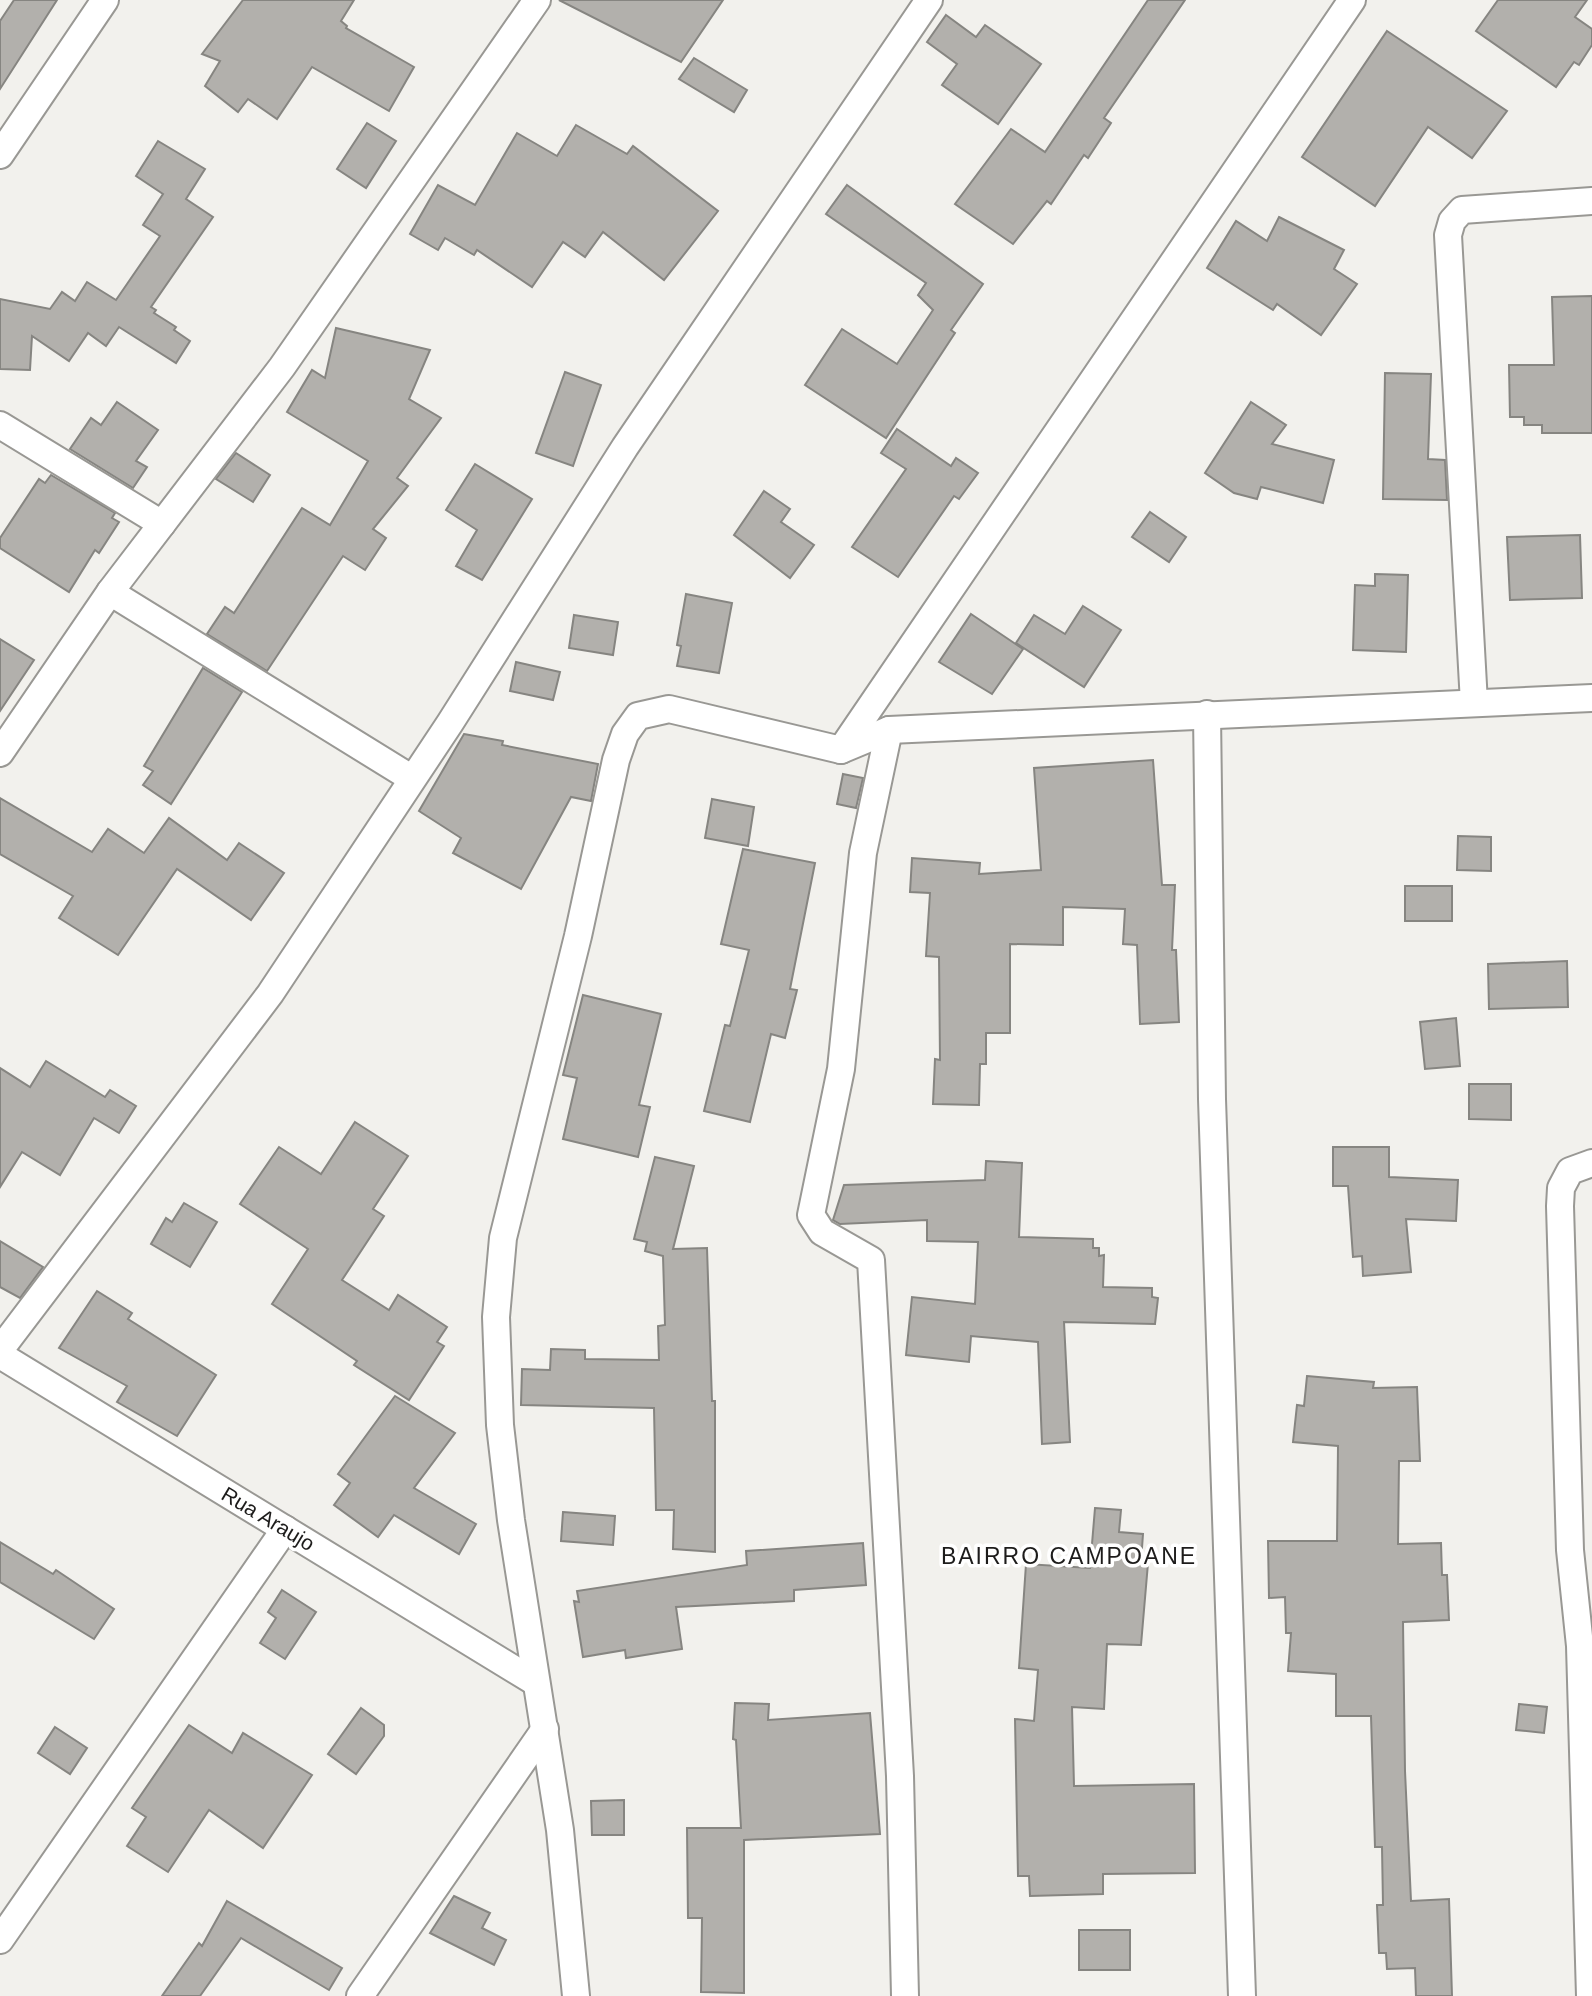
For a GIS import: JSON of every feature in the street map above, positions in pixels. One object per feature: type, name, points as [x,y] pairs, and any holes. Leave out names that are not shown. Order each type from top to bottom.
[{"type":"street","points":[[0,155],[105,0]]},
{"type":"street","points":[[0,753],[110,592],[282,367],[537,0]]},
{"type":"street","points":[[0,1352],[270,993],[450,723],[625,447],[929,0]]},
{"type":"street","points":[[841,750],[1352,0]]},
{"type":"street","points":[[1474,703],[1448,235],[1452,221],[1462,210],[1592,201]]},
{"type":"street","points":[[0,425],[162,524]]},
{"type":"street","points":[[110,592],[411,778]]},
{"type":"street","points":[[576,1996],[560,1830],[511,1520],[500,1425],[496,1317],[503,1238],[578,936],[616,760],[625,734],[638,716],[668,709],[841,750],[889,730],[1592,698]]},
{"type":"street","points":[[1207,715],[1212,1099],[1242,1996]]},
{"type":"street","points":[[889,730],[863,853],[841,1069],[811,1215],[822,1232],[871,1260],[900,1776],[905,1996]]},
{"type":"street","points":[[1590,1996],[1580,1646],[1570,1550],[1560,1206],[1561,1188],[1570,1171],[1592,1163]]},
{"type":"street","name":"Rua Araujo","points":[[0,1352],[536,1682]]},
{"type":"street","points":[[0,1940],[285,1529]]},
{"type":"street","points":[[360,1996],[545,1729]]},
{"type":"building","points":[[14,0],[57,0],[0,89],[0,21]]},
{"type":"building","points":[[243,0],[354,0],[341,21],[346,28],[414,67],[389,111],[312,67],[277,119],[248,99],[238,112],[205,86],[220,61],[202,54]]},
{"type":"building","points":[[559,0],[723,0],[681,62]]},
{"type":"building","points":[[1148,0],[1185,0],[1104,118],[1111,123],[1088,158],[1084,155],[1051,204],[1047,201],[1013,244],[955,204],[1011,129],[1045,152]]},
{"type":"building","points":[[1498,0],[1587,0],[1575,17],[1592,29],[1592,45],[1579,65],[1574,62],[1556,87],[1476,31]]},
{"type":"building","points":[[946,15],[976,37],[985,25],[1041,64],[998,124],[942,85],[957,64],[927,42]]},
{"type":"building","points":[[1387,31],[1507,111],[1472,158],[1428,127],[1375,206],[1302,157]]},
{"type":"building","points":[[694,58],[747,90],[734,112],[679,79]]},
{"type":"building","points":[[367,123],[396,141],[366,188],[337,169]]},
{"type":"building","points":[[576,125],[627,154],[633,146],[718,211],[664,280],[603,232],[585,257],[563,242],[532,287],[477,250],[474,255],[445,238],[438,250],[410,234],[438,185],[475,205],[517,133],[557,156]]},
{"type":"building","points":[[158,141],[205,169],[186,199],[213,217],[151,307],[156,310],[154,313],[176,327],[174,330],[190,341],[176,363],[119,327],[106,346],[88,333],[69,361],[32,336],[30,370],[0,369],[0,299],[50,309],[62,292],[75,301],[87,282],[116,300],[160,236],[143,225],[163,194],[136,176]]},
{"type":"building","points":[[847,185],[983,284],[951,330],[955,333],[886,438],[805,385],[842,329],[897,364],[933,310],[918,295],[926,283],[826,214]]},
{"type":"building","points":[[1279,217],[1344,250],[1334,269],[1357,284],[1321,335],[1277,304],[1273,310],[1207,268],[1236,221],[1267,241]]},
{"type":"building","points":[[1592,296],[1592,433],[1542,433],[1542,425],[1524,425],[1524,417],[1510,417],[1509,365],[1554,365],[1552,297]]},
{"type":"building","points":[[336,328],[430,350],[409,399],[441,418],[397,478],[408,486],[373,529],[386,538],[365,570],[343,556],[267,671],[207,634],[225,607],[234,613],[302,508],[330,525],[368,461],[287,412],[312,370],[325,378]]},
{"type":"building","points":[[565,372],[601,385],[573,466],[536,453]]},
{"type":"building","points":[[1385,373],[1431,374],[1428,459],[1445,460],[1447,500],[1383,499]]},
{"type":"building","points":[[117,402],[158,430],[136,461],[147,467],[133,488],[70,449],[91,418],[101,425]]},
{"type":"building","points":[[1251,402],[1286,425],[1272,444],[1334,460],[1323,503],[1261,487],[1257,499],[1234,493],[1205,473]]},
{"type":"building","points":[[897,429],[951,466],[956,458],[978,473],[959,499],[954,496],[898,577],[852,547],[906,469],[881,453]]},
{"type":"building","points":[[236,453],[270,475],[253,502],[216,479]]},
{"type":"building","points":[[475,464],[532,499],[482,580],[456,566],[477,530],[446,510]]},
{"type":"building","points":[[51,475],[115,513],[112,518],[119,522],[99,553],[95,550],[69,592],[0,548],[0,538],[39,479],[45,483]]},
{"type":"building","points":[[764,491],[790,509],[781,522],[814,545],[790,578],[734,535]]},
{"type":"building","points":[[1150,512],[1186,537],[1169,562],[1132,537]]},
{"type":"building","points":[[1580,535],[1582,598],[1510,600],[1507,537]]},
{"type":"building","points":[[1375,574],[1408,575],[1406,652],[1353,650],[1355,585],[1375,586]]},
{"type":"building","points":[[686,594],[732,603],[719,673],[677,666],[681,646],[677,645]]},
{"type":"building","points":[[1083,606],[1121,630],[1084,687],[1016,643],[1034,615],[1065,634]]},
{"type":"building","points":[[971,614],[1023,649],[992,694],[939,662]]},
{"type":"building","points":[[574,615],[618,622],[613,655],[569,648]]},
{"type":"building","points":[[0,639],[34,660],[0,711]]},
{"type":"building","points":[[516,662],[560,672],[553,700],[510,691]]},
{"type":"building","points":[[203,668],[242,692],[171,804],[143,785],[153,771],[144,766]]},
{"type":"building","points":[[464,734],[503,741],[502,745],[598,764],[591,801],[571,797],[521,889],[453,853],[461,838],[419,811]]},
{"type":"building","points":[[1153,760],[1162,885],[1175,885],[1172,950],[1176,950],[1179,1022],[1140,1024],[1137,945],[1123,944],[1125,909],[1063,907],[1063,945],[1010,944],[1010,1033],[986,1033],[986,1064],[980,1064],[979,1105],[933,1104],[935,1059],[940,1060],[939,957],[926,956],[930,893],[910,892],[912,858],[980,863],[979,874],[1041,870],[1034,768]]},
{"type":"building","points":[[843,774],[863,778],[856,808],[837,804]]},
{"type":"building","points":[[0,798],[92,852],[108,829],[144,853],[169,818],[227,860],[239,843],[284,873],[251,920],[177,869],[118,955],[59,918],[73,896],[0,854]]},
{"type":"building","points":[[712,799],[754,807],[748,846],[705,838]]},
{"type":"building","points":[[1458,836],[1491,837],[1491,871],[1457,870]]},
{"type":"building","points":[[743,849],[815,863],[790,989],[797,990],[785,1038],[771,1034],[750,1122],[704,1111],[725,1025],[730,1026],[749,950],[721,944]]},
{"type":"building","points":[[1405,886],[1452,886],[1452,921],[1405,921]]},
{"type":"building","points":[[1567,961],[1568,1007],[1489,1009],[1488,964]]},
{"type":"building","points":[[583,995],[661,1014],[639,1105],[650,1107],[638,1157],[563,1139],[577,1078],[563,1075]]},
{"type":"building","points":[[1456,1018],[1460,1066],[1425,1069],[1420,1022]]},
{"type":"building","points":[[46,1061],[105,1097],[110,1090],[136,1106],[119,1133],[94,1118],[60,1175],[22,1152],[0,1187],[0,1068],[30,1087]]},
{"type":"building","points":[[1469,1084],[1511,1084],[1511,1120],[1469,1119]]},
{"type":"building","points":[[355,1122],[408,1156],[373,1209],[384,1216],[342,1280],[389,1310],[398,1295],[447,1327],[437,1342],[444,1346],[409,1400],[354,1365],[357,1361],[272,1304],[308,1249],[240,1204],[279,1147],[321,1174]]},
{"type":"building","points":[[1333,1147],[1389,1147],[1389,1177],[1458,1180],[1456,1221],[1406,1219],[1411,1272],[1363,1276],[1362,1256],[1353,1257],[1348,1186],[1333,1186]]},
{"type":"building","points":[[655,1157],[694,1166],[673,1249],[707,1248],[712,1401],[715,1401],[715,1552],[673,1549],[674,1510],[656,1510],[654,1408],[521,1405],[522,1369],[550,1370],[551,1349],[585,1350],[585,1359],[659,1360],[658,1326],[665,1325],[663,1256],[645,1251],[647,1242],[634,1239]]},
{"type":"building","points":[[986,1161],[1022,1163],[1019,1237],[1093,1239],[1093,1248],[1099,1248],[1099,1256],[1104,1255],[1103,1287],[1152,1288],[1152,1297],[1158,1298],[1155,1324],[1064,1322],[1070,1442],[1042,1444],[1038,1342],[971,1336],[969,1362],[906,1355],[912,1297],[975,1304],[978,1242],[927,1241],[927,1220],[840,1224],[833,1220],[844,1185],[985,1180]]},
{"type":"building","points":[[184,1203],[217,1222],[190,1267],[151,1244],[166,1218],[172,1222]]},
{"type":"building","points":[[0,1241],[43,1267],[20,1298],[0,1287]]},
{"type":"building","points":[[97,1291],[132,1313],[128,1319],[216,1375],[177,1436],[117,1402],[127,1386],[59,1348]]},
{"type":"building","points":[[1307,1376],[1374,1382],[1373,1388],[1417,1387],[1420,1461],[1399,1461],[1398,1544],[1441,1543],[1442,1575],[1447,1575],[1449,1620],[1403,1622],[1405,1771],[1411,1901],[1449,1899],[1452,1996],[1416,1996],[1415,1968],[1387,1969],[1386,1953],[1379,1953],[1377,1905],[1383,1905],[1382,1847],[1375,1847],[1371,1716],[1336,1716],[1336,1674],[1288,1671],[1291,1633],[1286,1633],[1285,1597],[1269,1598],[1268,1541],[1337,1541],[1338,1446],[1293,1442],[1297,1405],[1304,1406]]},
{"type":"building","points":[[395,1396],[455,1433],[414,1488],[476,1524],[459,1554],[394,1515],[378,1537],[334,1505],[350,1483],[338,1474]]},
{"type":"building","points":[[1095,1508],[1121,1510],[1119,1532],[1143,1534],[1141,1562],[1148,1563],[1141,1645],[1107,1644],[1104,1709],[1072,1707],[1074,1786],[1194,1784],[1195,1873],[1103,1874],[1103,1894],[1030,1896],[1029,1876],[1018,1876],[1015,1719],[1034,1721],[1038,1670],[1019,1668],[1026,1564],[1090,1568]]},
{"type":"building","points":[[563,1512],[615,1516],[613,1545],[561,1541]]},
{"type":"building","points":[[0,1542],[53,1574],[56,1570],[114,1609],[94,1639],[0,1582]]},
{"type":"building","points":[[863,1543],[866,1585],[794,1590],[794,1601],[676,1607],[682,1649],[626,1658],[625,1650],[583,1657],[574,1601],[579,1602],[577,1591],[747,1565],[746,1551]]},
{"type":"building","points":[[282,1590],[316,1612],[285,1659],[260,1643],[276,1618],[268,1612]]},
{"type":"building","points":[[735,1703],[769,1704],[768,1720],[870,1713],[880,1834],[744,1840],[744,1993],[701,1992],[702,1918],[688,1918],[687,1828],[741,1828],[736,1740],[733,1739]]},
{"type":"building","points":[[1519,1704],[1547,1707],[1544,1733],[1516,1730]]},
{"type":"building","points":[[361,1708],[384,1725],[384,1736],[356,1774],[328,1754]]},
{"type":"building","points":[[189,1725],[232,1753],[243,1733],[312,1775],[263,1848],[209,1810],[168,1872],[127,1846],[146,1817],[132,1808]]},
{"type":"building","points":[[55,1727],[87,1748],[70,1774],[38,1753]]},
{"type":"building","points":[[624,1800],[624,1835],[592,1835],[591,1801]]},
{"type":"building","points":[[454,1896],[490,1913],[482,1928],[506,1940],[494,1965],[430,1933]]},
{"type":"building","points":[[227,1901],[342,1968],[329,1990],[241,1938],[200,1996],[162,1996],[199,1943],[202,1946]]},
{"type":"building","points":[[1079,1930],[1130,1930],[1130,1970],[1079,1970]]},
{"type":"district","name":"BAIRRO CAMPOANE","points":[[1069,1556]]}]
